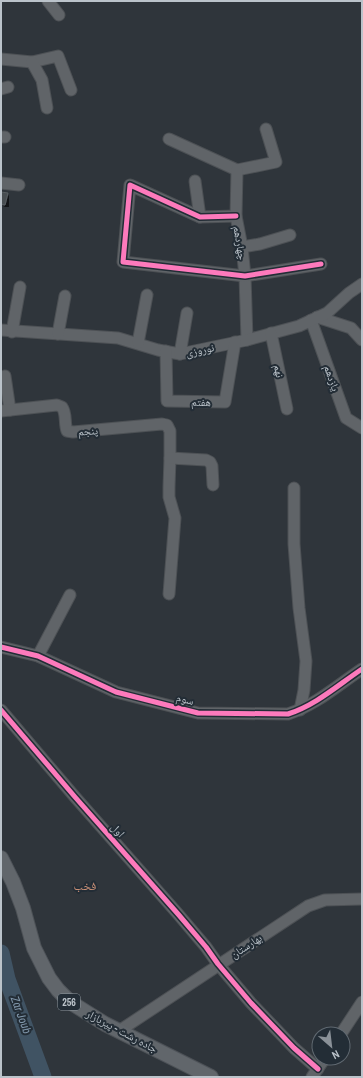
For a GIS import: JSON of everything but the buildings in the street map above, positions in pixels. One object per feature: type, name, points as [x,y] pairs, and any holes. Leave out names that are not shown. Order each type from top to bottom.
[{"type":"main road","name":"جاده رشت - پیربازار","points":[[1,858],[16,888],[34,948],[49,978],[58,990],[70,1002],[105,1024],[211,1077]]},
{"type":"street","points":[[48,1],[59,15]]},
{"type":"street","points":[[1,59],[32,62],[58,56],[70,90]]},
{"type":"street","points":[[32,62],[42,80],[47,108]]},
{"type":"street","points":[[169,139],[237,170],[276,162],[266,129]]},
{"type":"street","name":"چهاردهم","points":[[237,170],[236,216],[242,247],[245,276],[246,340]]},
{"type":"street","points":[[195,181],[200,217]]},
{"type":"street","points":[[1,183],[19,185]]},
{"type":"street","points":[[236,216],[200,217],[130,185],[123,262],[245,276],[321,264]]},
{"type":"street","points":[[242,247],[260,244],[290,235]]},
{"type":"street","name":"نوروزی","points":[[6,331],[118,338],[180,354],[246,340],[299,326],[327,313],[349,293],[362,284]]},
{"type":"street","points":[[6,331],[20,287]]},
{"type":"street","points":[[138,343],[147,295]]},
{"type":"street","points":[[58,334],[65,296]]},
{"type":"street","points":[[180,354],[187,313]]},
{"type":"street","points":[[314,318],[351,328],[362,340]]},
{"type":"street","name":"یازدهم","points":[[314,318],[346,418],[362,428]]},
{"type":"street","name":"نهم","points":[[271,333],[287,410]]},
{"type":"street","name":"هفتم","points":[[166,351],[167,401],[225,402],[235,342]]},
{"type":"street","name":"پنجم","points":[[5,376],[6,410],[57,405],[62,407],[65,411],[65,426],[67,431],[73,432],[162,424],[167,425],[170,431],[170,458]]},
{"type":"street","points":[[169,594],[174,523],[169,487],[170,458],[206,460],[210,462],[212,466],[213,485]]},
{"type":"street","points":[[294,488],[294,544],[299,608],[306,661],[304,690],[300,710]]},
{"type":"street","points":[[38,656],[70,595]]},
{"type":"street","name":"سوم","points":[[1,647],[38,656],[116,692],[198,713],[288,714],[312,704],[362,669]]},
{"type":"street","name":"اول","points":[[1,710],[178,914],[251,1003],[294,1048],[315,1073]]},
{"type":"street","name":"بهارستان","points":[[119,1031],[218,964],[308,906],[325,900],[362,899]]},
{"type":"street","points":[[346,1026],[362,1002]]},
{"type":"waterway","name":"Zar Joub","points":[[1,953],[7,979],[43,1077]]},
{"type":"cycle path","points":[[236,216],[200,217],[130,185],[123,262],[245,276],[321,264]]},
{"type":"cycle path","points":[[1,647],[38,656],[116,692],[198,713],[288,714],[317,700],[362,669]]},
{"type":"cycle path","points":[[1,710],[178,914],[251,1003],[294,1048],[318,1069]]},
{"type":"district","name":"فخب","points":[[85,886]]}]
